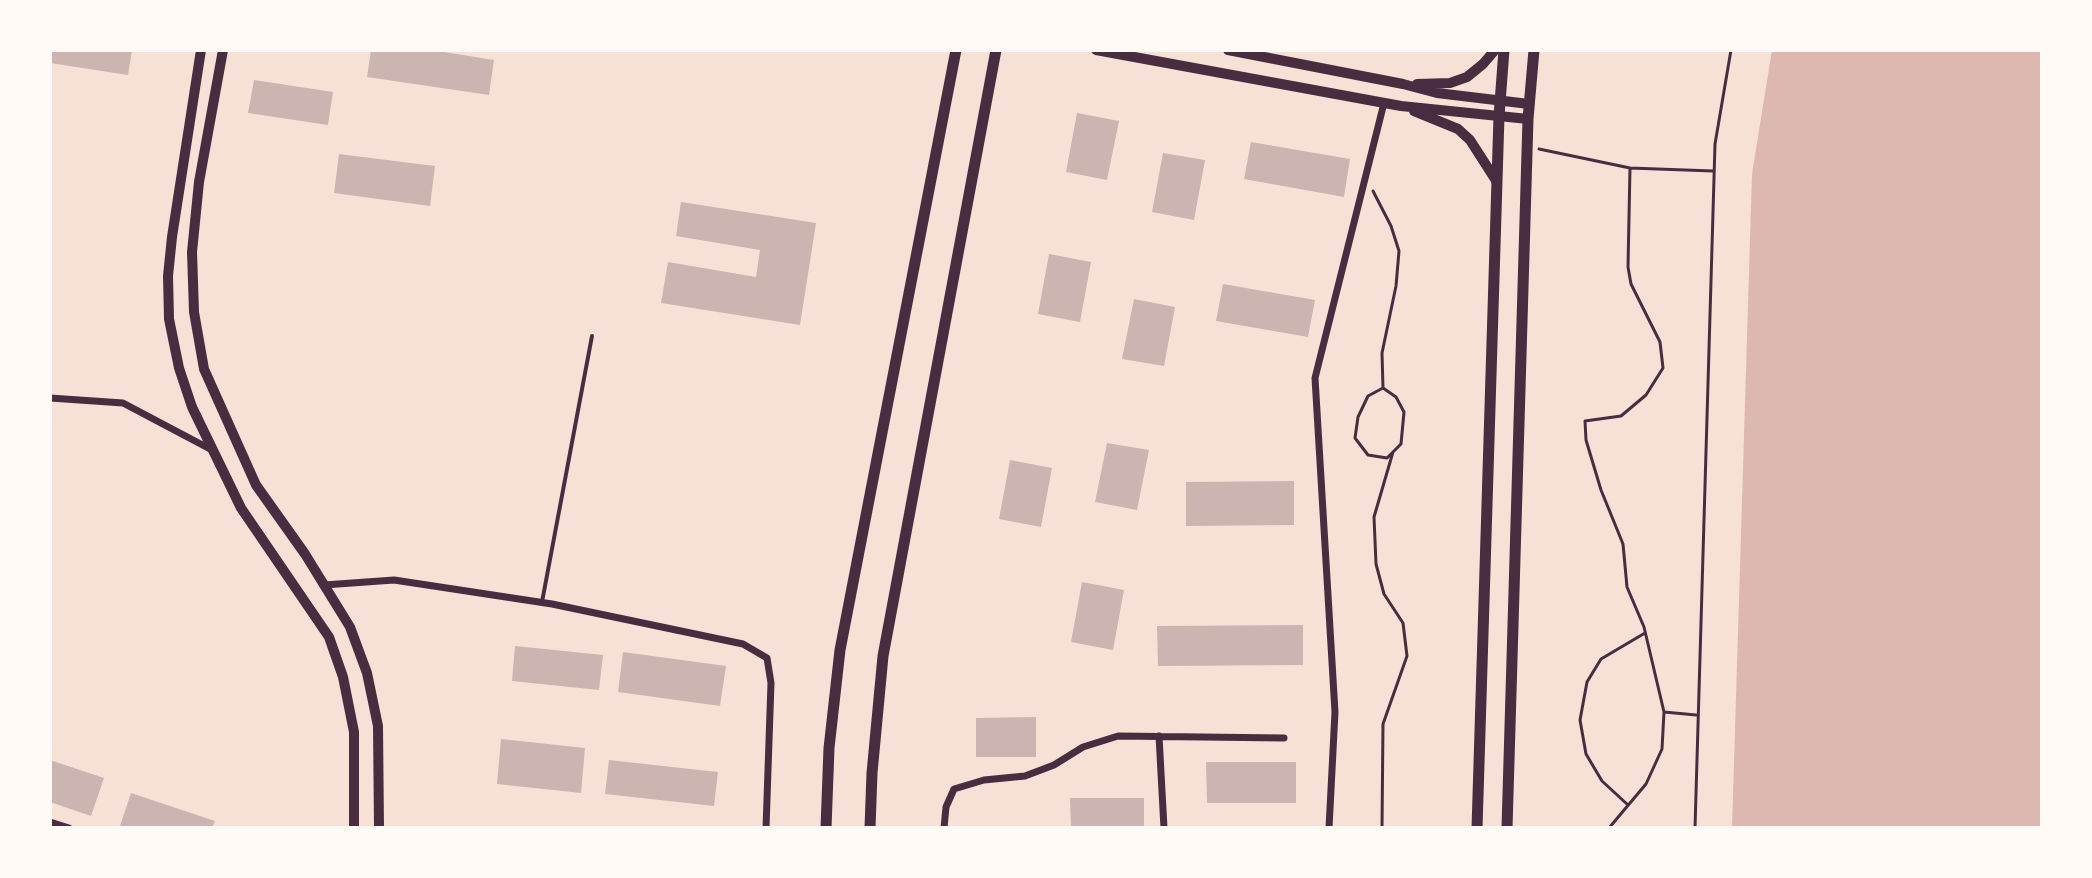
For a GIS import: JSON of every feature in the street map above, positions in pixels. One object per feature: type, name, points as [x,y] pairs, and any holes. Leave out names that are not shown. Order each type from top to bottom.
[{"type":"main road","points":[[201,50],[172,237],[168,276],[169,319],[192,407],[241,508],[329,637],[343,677],[354,732],[354,828]]},
{"type":"main road","points":[[223,50],[199,182],[192,252],[194,312],[204,369],[256,485],[350,627],[367,673],[378,726],[379,828]]},
{"type":"main road","points":[[826,828],[829,748],[840,650],[956,50]]},
{"type":"main road","points":[[870,828],[883,656],[996,50]]},
{"type":"main road","points":[[1096,50],[1401,106],[1528,119]]},
{"type":"main road","points":[[1228,50],[1437,93],[1529,104]]},
{"type":"main road","points":[[1403,84],[1450,83],[1467,77],[1495,50]]},
{"type":"main road","points":[[1477,828],[1499,116],[1504,50]]},
{"type":"main road","points":[[1507,828],[1527,147],[1534,50]]},
{"type":"main road","points":[[1401,106],[1458,129],[1478,150],[1497,182]]},
{"type":"street","points":[[1329,828],[1335,712],[1315,378],[1384,103]]},
{"type":"street","points":[[50,398],[123,403],[213,451]]},
{"type":"street","points":[[324,585],[394,580],[542,602],[743,644],[767,658],[771,683],[766,828]]},
{"type":"street","points":[[944,828],[946,807],[954,789],[984,780],[1025,776],[1054,765],[1083,747],[1118,736],[1284,738]]},
{"type":"street","points":[[1159,736],[1164,828]]},
{"type":"street","points":[[50,822],[69,828]]},
{"type":"lane","points":[[542,602],[592,336]]},
{"type":"path","points":[[1695,828],[1715,144],[1731,50]]},
{"type":"path","points":[[1527,147],[1630,168],[1714,171]]},
{"type":"path","points":[[1609,828],[1646,784],[1662,749],[1664,712],[1645,633],[1627,587],[1623,544],[1601,490],[1586,440],[1585,421],[1621,416],[1646,395],[1663,368],[1660,342],[1629,276],[1630,168]]},
{"type":"path","points":[[1366,176],[1391,226],[1399,251],[1396,286],[1382,353],[1383,388]]},
{"type":"path","points":[[1383,388],[1396,397],[1404,412],[1401,444],[1387,458],[1368,455],[1355,438],[1358,417],[1368,396],[1383,388]]},
{"type":"path","points":[[1382,828],[1383,724],[1407,656],[1403,623],[1384,594],[1376,564],[1374,517],[1393,452]]},
{"type":"path","points":[[1628,805],[1602,781],[1586,754],[1580,720],[1587,682],[1601,659],[1645,633]]},
{"type":"path","points":[[1664,712],[1698,715]]},
{"type":"shaded area","points":[[1772,50],[2042,50],[2042,828],[1732,828],[1752,174]]},
{"type":"building","points":[[50,50],[132,50],[128,75],[50,63]]},
{"type":"building","points":[[371,50],[432,50],[494,60],[489,95],[367,77]]},
{"type":"building","points":[[254,80],[333,92],[328,125],[248,113]]},
{"type":"building","points":[[1077,113],[1119,121],[1107,180],[1066,172]]},
{"type":"building","points":[[1251,142],[1350,159],[1344,197],[1244,179]]},
{"type":"building","points":[[1163,153],[1205,160],[1194,220],[1152,212]]},
{"type":"building","points":[[339,154],[435,166],[430,206],[334,193]]},
{"type":"building","points":[[681,202],[816,223],[800,325],[661,303],[668,262],[756,277],[760,250],[676,236]]},
{"type":"building","points":[[1049,254],[1091,262],[1080,322],[1038,314]]},
{"type":"building","points":[[1223,284],[1315,300],[1308,337],[1216,321]]},
{"type":"building","points":[[1134,299],[1175,307],[1164,366],[1122,359]]},
{"type":"building","points":[[1107,443],[1149,450],[1137,510],[1095,502]]},
{"type":"building","points":[[1010,460],[1052,468],[1041,527],[999,519]]},
{"type":"building","points":[[1294,481],[1294,525],[1186,526],[1186,482]]},
{"type":"building","points":[[1082,582],[1124,590],[1113,650],[1071,642]]},
{"type":"building","points":[[1303,625],[1303,665],[1158,666],[1157,626]]},
{"type":"building","points":[[515,646],[603,655],[599,690],[512,681]]},
{"type":"building","points":[[623,652],[726,666],[720,706],[618,692]]},
{"type":"building","points":[[1036,717],[1036,757],[976,757],[976,718]]},
{"type":"building","points":[[501,739],[585,748],[581,793],[497,784]]},
{"type":"building","points":[[50,760],[104,778],[91,816],[50,802]]},
{"type":"building","points":[[609,760],[718,772],[714,806],[605,794]]},
{"type":"building","points":[[1206,762],[1296,762],[1296,803],[1207,803]]},
{"type":"building","points":[[131,793],[215,821],[212,828],[120,826]]},
{"type":"building","points":[[1070,798],[1144,798],[1144,828],[1071,828]]}]
